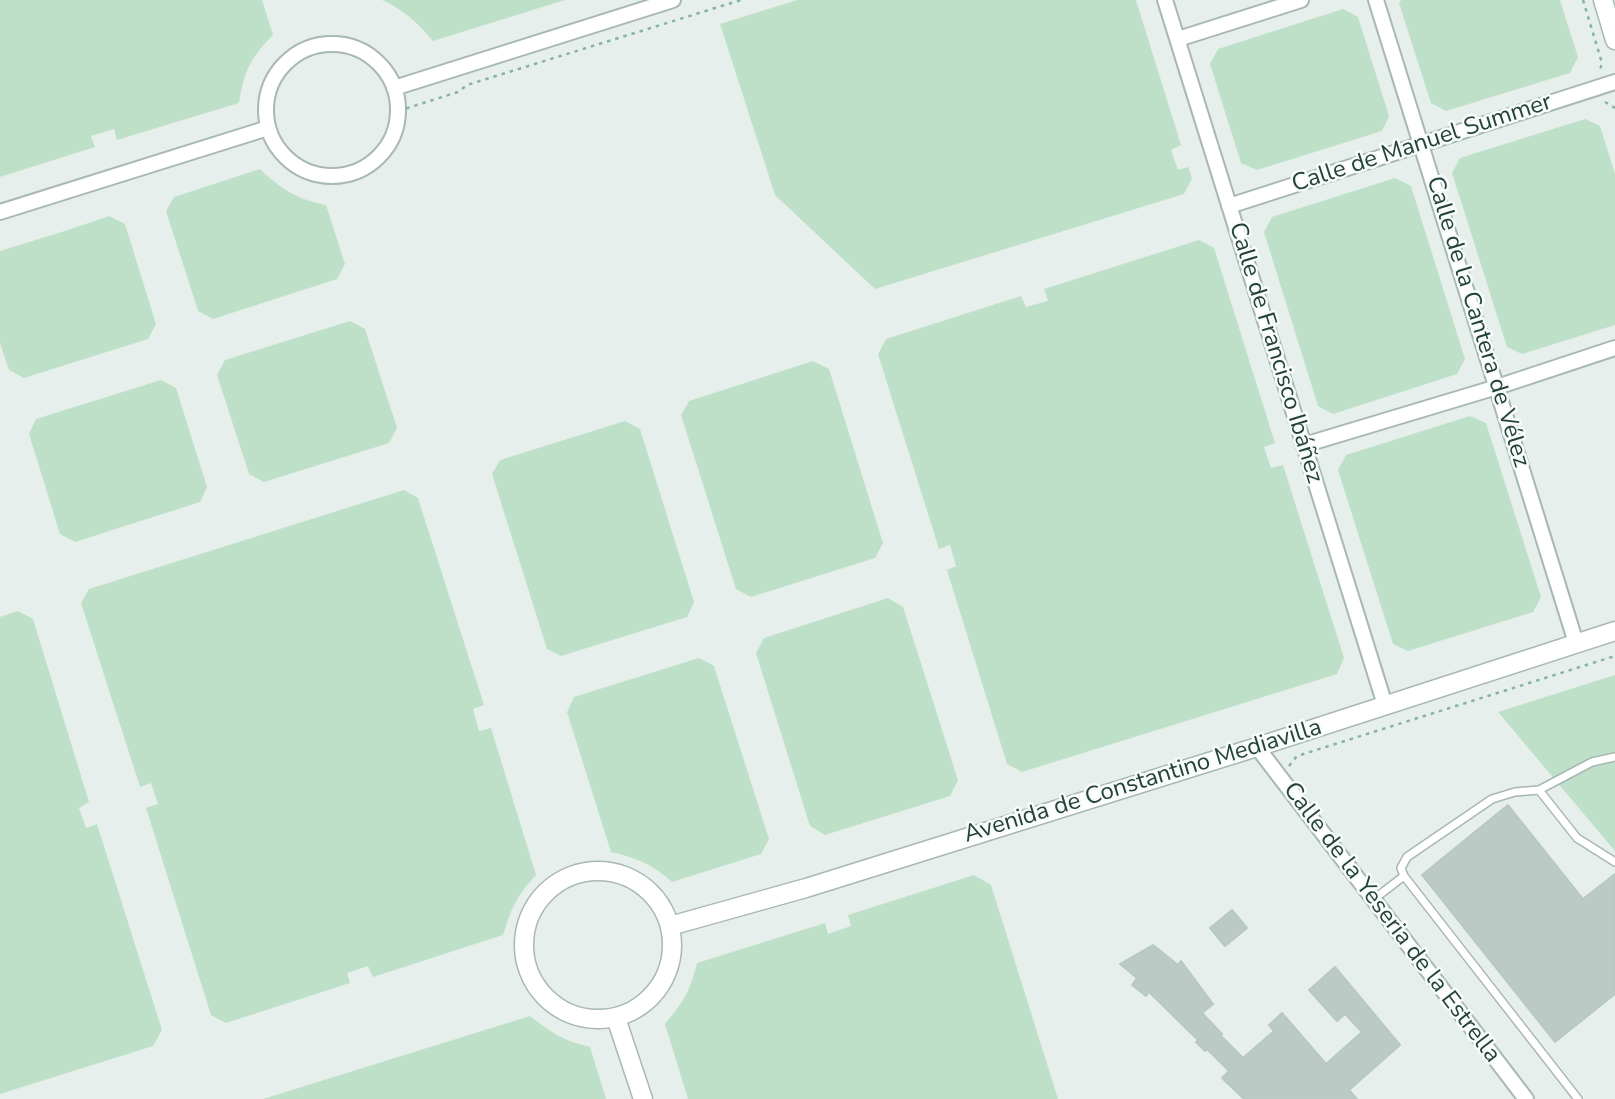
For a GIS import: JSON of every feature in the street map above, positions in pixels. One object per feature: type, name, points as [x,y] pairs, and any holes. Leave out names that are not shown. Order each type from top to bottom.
[{"type":"street","points":[[394,88],[673,0]]},
{"type":"street","name":"Calle de Francisco Ibáñez","points":[[1165,0],[1385,705]]},
{"type":"street","points":[[1178,39],[1301,0]]},
{"type":"street","name":"Calle de la Cantera de Vélez","points":[[1376,0],[1576,643]]},
{"type":"street","points":[[1603,0],[1615,40]]},
{"type":"street","points":[[320,45],[339,45],[357,49],[373,58],[386,71],[394,88],[398,111],[396,127],[388,145],[375,161],[358,171],[337,176],[314,174],[294,164],[278,148],[268,128],[266,106],[271,85],[282,66],[300,53],[320,45]]},
{"type":"street","name":"Calle de Manuel Summer","points":[[1229,206],[1615,82]]},
{"type":"street","points":[[0,212],[268,128]]},
{"type":"street","points":[[1304,445],[1615,348]]},
{"type":"street","name":"Avenida de Constantino Mediavilla","points":[[670,926],[806,888],[1257,747],[1615,631]]},
{"type":"street","name":"Calle de la Yeseria de la Estrella","points":[[1257,747],[1526,1099]]},
{"type":"street","points":[[597,871],[621,874],[643,886],[659,903],[670,926],[672,949],[667,972],[655,993],[636,1009],[616,1018],[593,1019],[573,1015],[555,1005],[539,991],[523,950],[526,926],[536,904],[552,886],[574,875],[597,871]]},
{"type":"street","points":[[616,1018],[643,1099]]},
{"type":"lane","points":[[1578,1099],[1404,876],[1401,868],[1407,856],[1492,799],[1515,792],[1539,790],[1592,762],[1615,757]]},
{"type":"lane","points":[[1539,790],[1577,838],[1615,862]]},
{"type":"lane","points":[[1374,898],[1404,876]]},
{"type":"path","points":[[398,111],[458,92],[467,85],[741,0]]},
{"type":"path","points":[[1583,0],[1602,63],[1596,76],[1598,88],[1602,100],[1615,108]]},
{"type":"path","points":[[1275,772],[1290,766],[1297,756],[1615,656]]},
{"type":"green space","points":[[0,0],[262,0],[273,35],[250,65],[239,103],[117,140],[114,129],[91,136],[95,147],[0,177]]},
{"type":"green space","points":[[382,0],[565,0],[433,41],[410,17]]},
{"type":"green space","points":[[797,0],[1136,0],[1181,145],[1171,150],[1178,170],[1188,167],[1192,178],[1184,194],[875,289],[775,195],[720,24]]},
{"type":"green space","points":[[1401,0],[1560,0],[1578,57],[1570,73],[1446,111],[1431,103],[1399,3]]},
{"type":"green space","points":[[1343,9],[1358,17],[1389,116],[1382,131],[1257,170],[1241,163],[1210,64],[1218,49]]},
{"type":"green space","points":[[1585,119],[1600,126],[1615,174],[1615,325],[1522,354],[1507,347],[1452,173],[1460,158]]},
{"type":"green space","points":[[260,169],[290,193],[326,205],[345,264],[337,279],[213,319],[198,311],[166,211],[174,197]]},
{"type":"green space","points":[[1395,178],[1411,186],[1465,359],[1457,374],[1333,414],[1318,406],[1264,232],[1272,217]]},
{"type":"green space","points":[[109,216],[125,224],[156,324],[148,339],[24,378],[9,370],[0,343],[0,251]]},
{"type":"green space","points":[[1199,240],[1214,248],[1275,443],[1264,447],[1271,468],[1283,465],[1344,658],[1337,674],[1022,772],[1007,764],[947,570],[956,566],[950,545],[939,549],[878,354],[886,339],[1021,296],[1026,307],[1048,301],[1044,289]]},
{"type":"green space","points":[[350,321],[365,329],[397,428],[389,443],[264,482],[249,474],[217,375],[225,360]]},
{"type":"green space","points":[[813,361],[829,369],[883,543],[875,558],[751,597],[736,589],[681,415],[689,401]]},
{"type":"green space","points":[[161,380],[176,388],[207,487],[200,502],[75,542],[60,534],[29,434],[36,419]]},
{"type":"green space","points":[[1470,416],[1486,423],[1541,597],[1533,612],[1408,651],[1393,644],[1338,470],[1346,455]]},
{"type":"green space","points":[[625,421],[640,429],[694,602],[687,617],[561,656],[547,649],[492,474],[500,460]]},
{"type":"green space","points":[[404,490],[418,498],[484,705],[473,709],[479,731],[491,728],[536,875],[515,903],[503,935],[373,977],[368,966],[347,973],[350,983],[226,1023],[211,1015],[146,808],[158,804],[151,783],[140,787],[81,603],[89,589]]},
{"type":"green space","points":[[888,598],[903,607],[958,780],[950,796],[825,835],[810,826],[756,653],[764,638]]},
{"type":"green space","points":[[18,611],[33,619],[89,802],[79,808],[86,828],[97,824],[162,1030],[153,1046],[0,1094],[0,617]]},
{"type":"green space","points":[[699,658],[714,666],[769,839],[761,854],[672,882],[643,862],[611,852],[567,712],[574,697]]},
{"type":"green space","points":[[1615,675],[1615,851],[1498,712]]},
{"type":"green space","points":[[974,875],[991,885],[1058,1099],[688,1099],[665,1024],[685,996],[697,963],[825,923],[828,934],[851,926],[848,915]]},
{"type":"green space","points":[[530,1016],[558,1035],[590,1047],[606,1099],[263,1099]]},
{"type":"building","points":[[1508,805],[1583,899],[1615,874],[1615,994],[1555,1042],[1422,875]]},
{"type":"building","points":[[1232,910],[1247,928],[1225,946],[1210,928]]},
{"type":"building","points":[[1153,945],[1178,965],[1181,961],[1213,1004],[1202,1013],[1243,1058],[1274,1031],[1269,1025],[1282,1013],[1326,1064],[1362,1032],[1345,1014],[1337,1021],[1309,990],[1335,967],[1400,1045],[1349,1090],[1357,1099],[1244,1099],[1222,1078],[1229,1071],[1207,1049],[1205,1051],[1196,1042],[1198,1040],[1149,992],[1146,996],[1132,985],[1137,978],[1120,964]]}]
